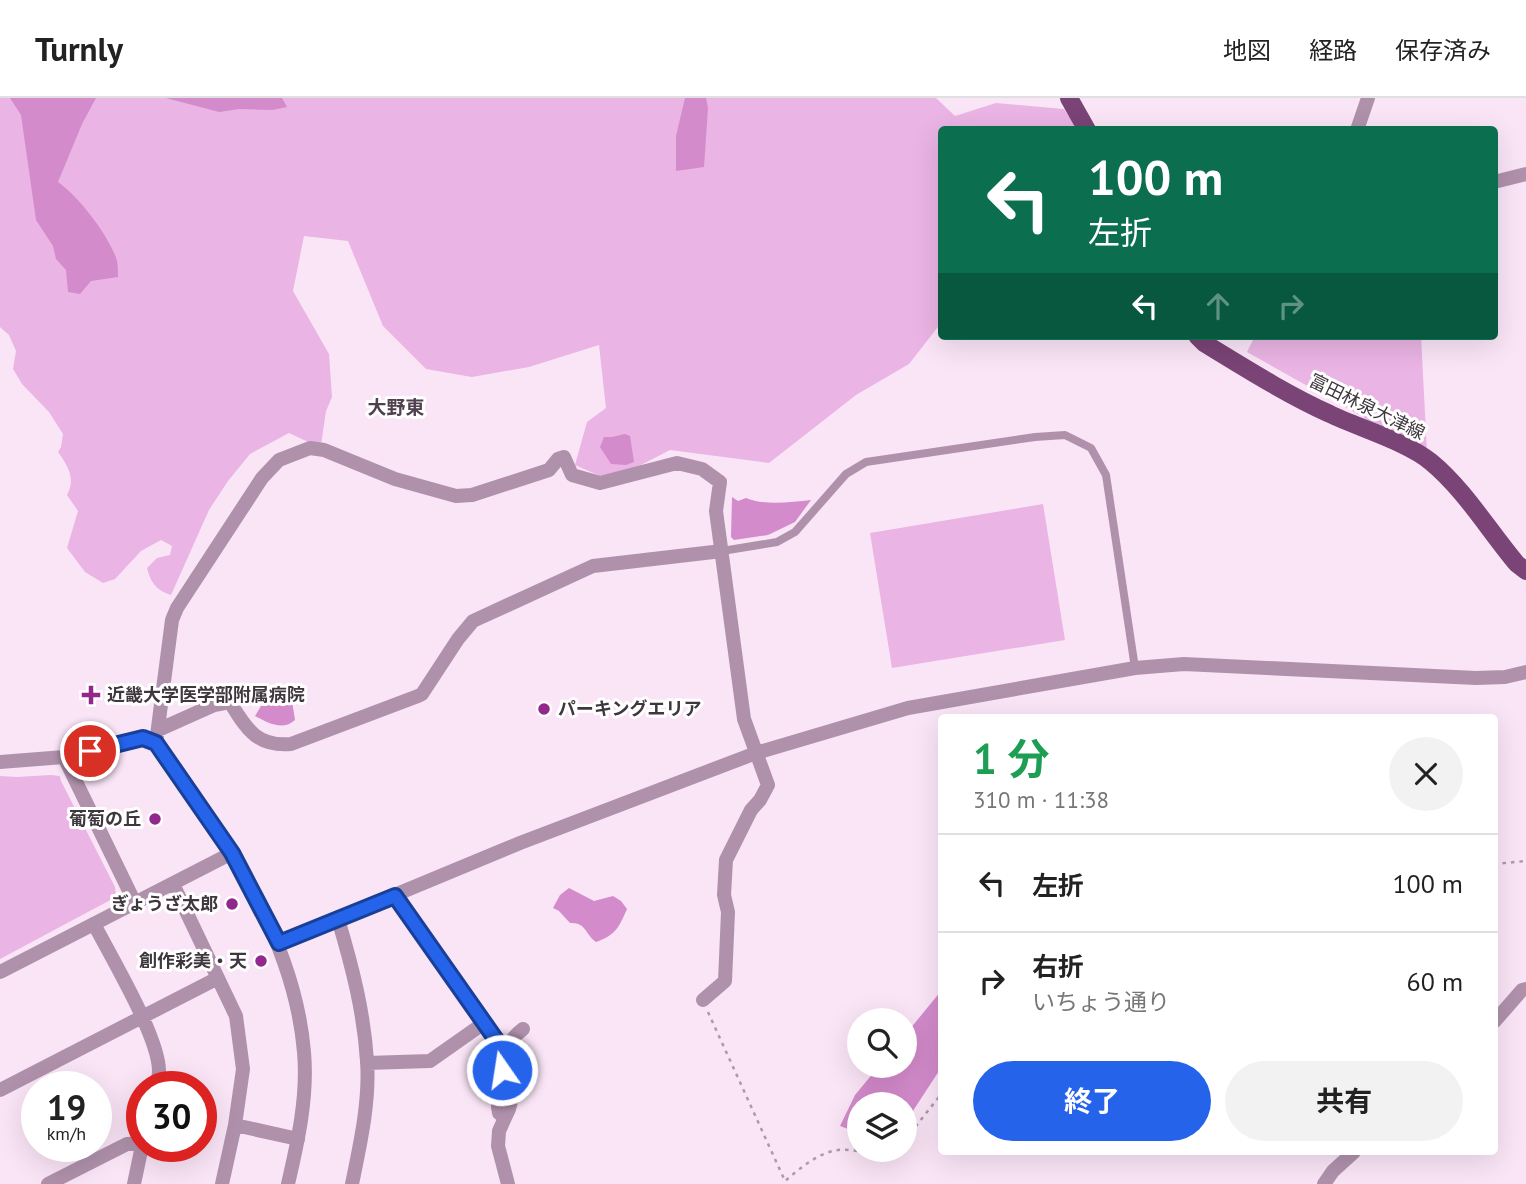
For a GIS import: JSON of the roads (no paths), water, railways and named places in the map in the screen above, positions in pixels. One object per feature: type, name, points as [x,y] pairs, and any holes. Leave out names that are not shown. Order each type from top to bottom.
[{"type":"main road","points":[[1069,98],[1085,126]]},
{"type":"main road","name":"富田林泉大津線","points":[[1201,340],[1266,381],[1328,414],[1390,440],[1430,461],[1463,496],[1517,564],[1526,571]]},
{"type":"street","points":[[1358,126],[1368,98]]},
{"type":"street","points":[[1498,181],[1526,174]]},
{"type":"street","points":[[288,1184],[298,1139],[304,1053],[295,996],[279,943],[232,853],[157,736],[172,621],[177,608],[262,478],[279,460],[310,448],[324,450],[395,479],[456,496],[472,495],[549,470],[558,459],[564,457],[572,475],[600,483],[677,463],[690,464],[711,474],[720,482],[716,511],[744,719],[768,785],[751,810],[726,860],[724,895],[728,912],[725,981],[703,1000]]},
{"type":"street","points":[[0,762],[65,757],[157,736],[214,705],[230,702],[246,729],[260,740],[275,745],[291,744],[418,696],[473,621],[593,566],[722,551]]},
{"type":"street","points":[[279,943],[520,843],[756,753],[908,708],[1135,668],[1184,664],[1476,678],[1526,673]]},
{"type":"street","points":[[65,757],[135,903]]},
{"type":"street","points":[[0,972],[232,853]]},
{"type":"street","points":[[173,884],[236,1016],[240,1039],[243,1069],[235,1125],[222,1184]]},
{"type":"street","points":[[395,896],[504,1051]]},
{"type":"street","points":[[338,919],[357,986],[367,1063],[365,1107],[352,1184]]},
{"type":"street","points":[[94,924],[142,1017],[156,1054],[159,1071]]},
{"type":"street","points":[[0,1090],[218,978]]},
{"type":"street","points":[[1498,1017],[1522,990],[1526,989]]},
{"type":"street","points":[[367,1063],[430,1061],[484,1023]]},
{"type":"street","points":[[503,1117],[498,1108],[504,1051],[512,1037],[523,1029]]},
{"type":"street","points":[[508,1184],[498,1146],[503,1117],[509,1109],[521,1063],[526,1057]]},
{"type":"street","points":[[235,1125],[298,1139]]},
{"type":"street","points":[[48,1184],[126,1145]]},
{"type":"street","points":[[1324,1184],[1333,1171],[1351,1155]]},
{"type":"street","points":[[134,1184],[138,1162]]},
{"type":"lane","points":[[722,551],[777,542],[795,532],[846,474],[866,462],[1065,435],[1091,448],[1105,475],[1135,668]]},
{"type":"lane","points":[[230,702],[295,691]]},
{"type":"place","name":"近畿大学医学部附属病院","points":[[91,695]]},
{"type":"place","name":"パーキングエリア","points":[[544,709]]},
{"type":"place","name":"葡萄の丘","points":[[155,819]]},
{"type":"place","name":"ぎょうざ太郎","points":[[232,904]]},
{"type":"place","name":"創作彩美・天","points":[[261,961]]},
{"type":"district","name":"大野東","points":[[396,407]]}]
